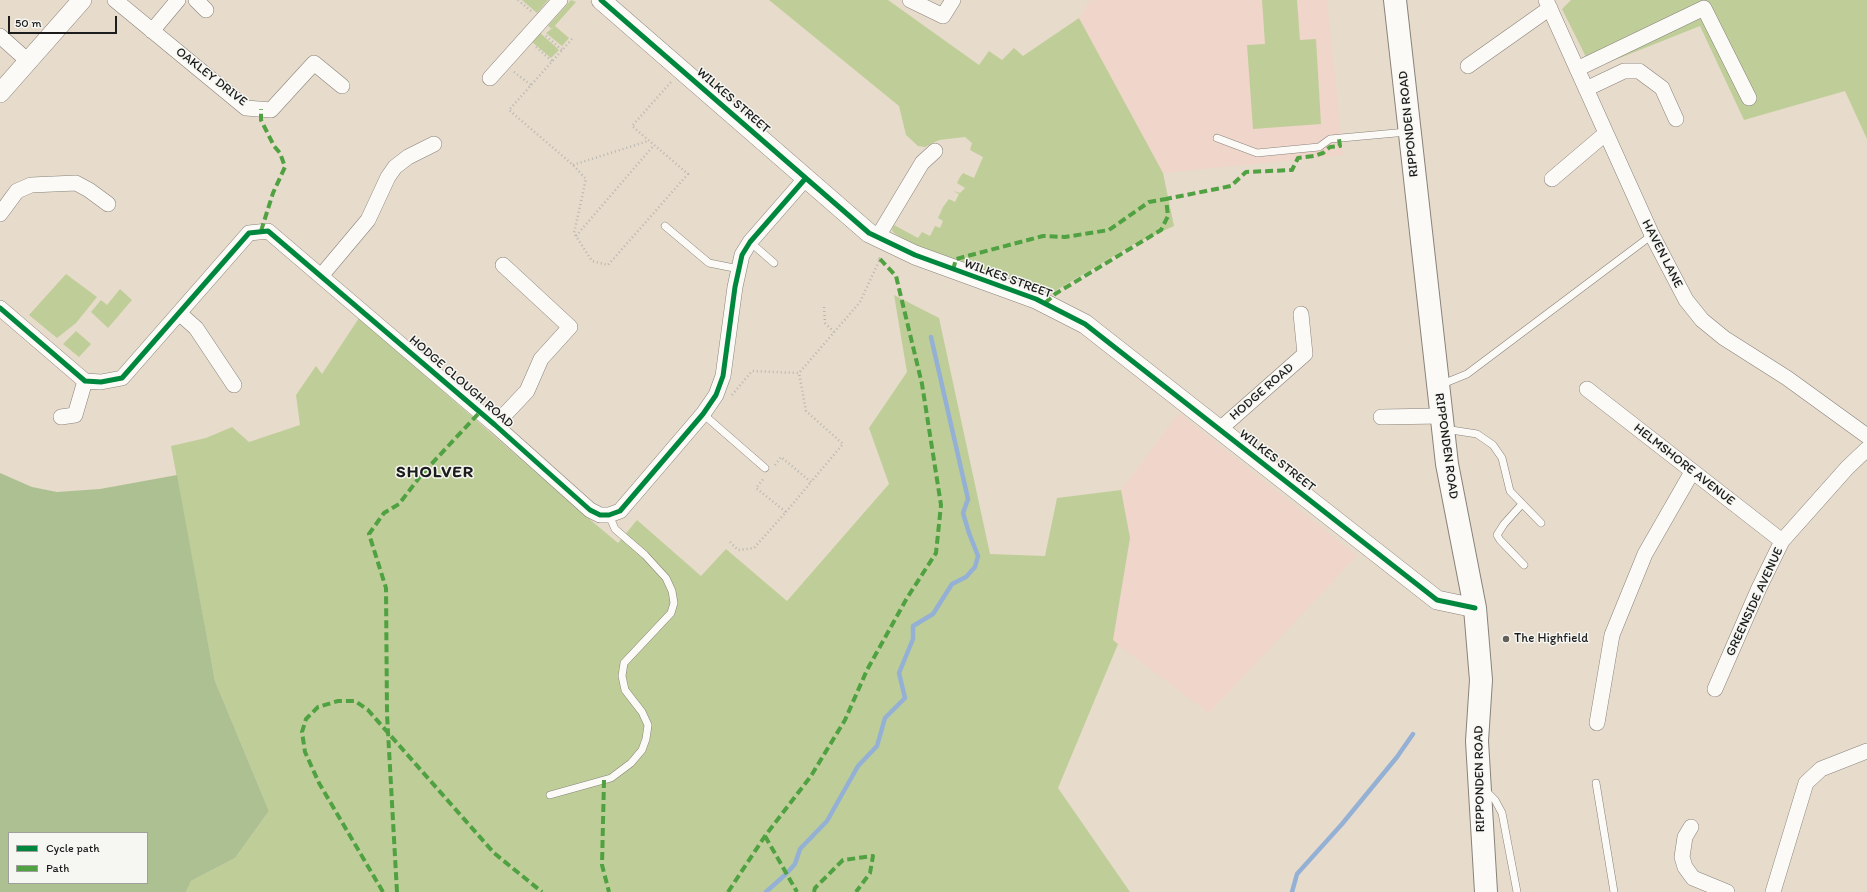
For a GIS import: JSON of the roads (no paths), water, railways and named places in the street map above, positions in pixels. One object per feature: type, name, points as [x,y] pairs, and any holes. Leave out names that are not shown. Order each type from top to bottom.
[{"type":"main road","name":"RIPPONDEN ROAD","points":[[1396,0],[1447,464],[1475,608],[1481,680],[1477,741],[1486,892]]},
{"type":"street","points":[[0,93],[82,0]]},
{"type":"street","name":"OAKLEY DRIVE","points":[[115,0],[246,108],[271,110],[314,63],[342,86]]},
{"type":"street","points":[[152,31],[178,0]]},
{"type":"street","points":[[490,78],[560,0]]},
{"type":"street","name":"WILKES STREET","points":[[601,0],[805,179],[877,238],[953,270],[1036,299],[1085,324],[1437,600],[1475,608]]},
{"type":"street","points":[[910,0],[943,16],[953,0]]},
{"type":"street","points":[[1468,66],[1548,4]]},
{"type":"street","name":"HAVEN LANE","points":[[1548,4],[1605,134],[1652,235],[1686,300],[1702,320],[1724,338],[1800,387],[1867,436]]},
{"type":"street","points":[[1577,69],[1704,8],[1749,98]]},
{"type":"street","points":[[0,36],[28,61]]},
{"type":"street","points":[[1586,89],[1624,71],[1639,70],[1662,88],[1676,119]]},
{"type":"street","points":[[1552,179],[1605,134]]},
{"type":"street","points":[[321,276],[368,220],[388,177],[395,167],[408,157],[434,144]]},
{"type":"street","points":[[877,238],[922,163],[935,151]]},
{"type":"street","points":[[609,515],[620,511],[703,414],[714,398],[723,376],[742,255],[750,242],[805,179]]},
{"type":"street","points":[[0,214],[18,191],[31,185],[76,183],[89,190],[108,204]]},
{"type":"street","name":"HODGE CLOUGH ROAD","points":[[85,381],[101,382],[122,378],[249,232],[268,231],[495,425],[590,510],[600,515],[609,515]]},
{"type":"street","points":[[495,425],[527,391],[541,359],[570,327],[503,265]]},
{"type":"street","points":[[0,308],[85,381],[75,415],[61,417]]},
{"type":"street","points":[[179,313],[196,328],[234,385]]},
{"type":"street","name":"HODGE ROAD","points":[[1220,429],[1305,354],[1301,314]]},
{"type":"street","name":"HELMSHORE AVENUE","points":[[1587,389],[1782,541]]},
{"type":"street","points":[[1381,417],[1442,422]]},
{"type":"street","name":"GREENSIDE AVENUE","points":[[1715,689],[1759,588],[1782,541],[1847,468],[1867,449]]},
{"type":"street","points":[[1596,723],[1612,635],[1645,554],[1692,472]]},
{"type":"street","points":[[1773,892],[1806,783],[1822,769],[1867,751]]},
{"type":"street","points":[[1691,827],[1685,838],[1682,857],[1685,867],[1693,878],[1727,892]]},
{"type":"lane","points":[[1217,138],[1257,153],[1319,147],[1330,139],[1410,132]]},
{"type":"lane","points":[[665,226],[709,263],[739,269]]},
{"type":"lane","points":[[1438,386],[1467,374],[1652,235]]},
{"type":"lane","points":[[750,242],[774,263]]},
{"type":"lane","points":[[703,414],[765,468]]},
{"type":"lane","points":[[1442,422],[1477,434],[1493,445],[1502,458],[1510,491],[1541,524]]},
{"type":"lane","points":[[1522,504],[1504,524],[1497,535],[1524,565]]},
{"type":"lane","points":[[550,796],[611,778],[631,763],[642,750],[646,739],[648,725],[642,712],[625,690],[622,676],[624,663],[671,612],[674,602],[672,591],[666,578],[645,555],[615,529],[609,515]]},
{"type":"lane","points":[[1596,783],[1614,892]]},
{"type":"lane","points":[[1479,784],[1495,800],[1502,813],[1517,892]]},
{"type":"waterway","points":[[766,892],[795,864],[800,849],[827,821],[858,766],[877,746],[885,718],[905,698],[899,673],[913,639],[913,626],[933,614],[952,584],[966,577],[975,567],[978,556],[963,513],[968,499],[931,337]]},
{"type":"waterway","points":[[1292,892],[1297,874],[1342,824],[1397,757],[1413,734]]},
{"type":"place","name":"The Highfield","points":[[1506,639]]},
{"type":"district","name":"SHOLVER","points":[[435,473]]}]
